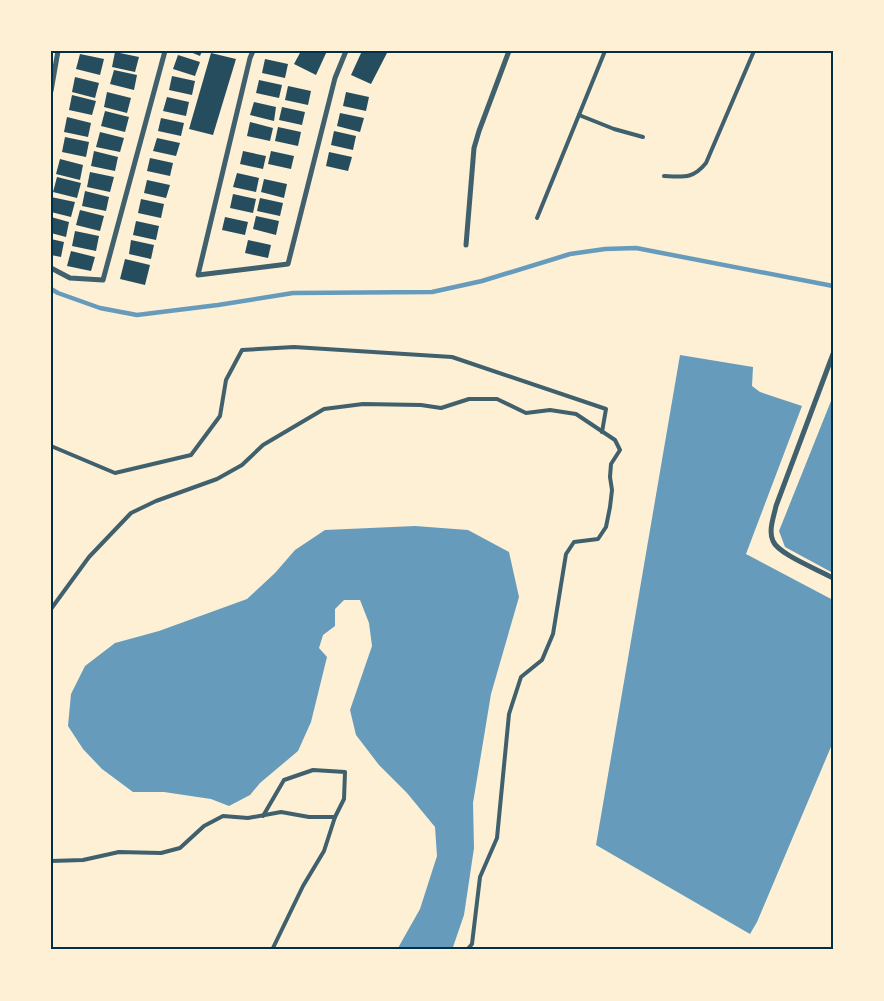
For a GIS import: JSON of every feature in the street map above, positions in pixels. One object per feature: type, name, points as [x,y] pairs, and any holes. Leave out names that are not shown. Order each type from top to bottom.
[{"type":"street","points":[[51,91],[58,51]]},
{"type":"street","points":[[51,268],[70,278],[103,280],[165,51]]},
{"type":"street","points":[[253,51],[198,275],[288,264],[335,78],[346,51]]},
{"type":"street","points":[[466,245],[474,148],[485,112],[509,51]]},
{"type":"street","points":[[833,354],[776,506],[771,526],[772,540],[778,549],[833,578]]},
{"type":"lane","points":[[537,218],[605,51]]},
{"type":"lane","points":[[664,176],[686,177],[699,172],[706,163],[754,51]]},
{"type":"lane","points":[[579,115],[614,129],[643,137]]},
{"type":"lane","points":[[51,446],[115,473],[191,455],[220,416],[226,380],[242,350],[294,347],[452,358],[606,409],[602,432]]},
{"type":"lane","points":[[51,608],[89,558],[131,513],[156,501],[217,479],[242,465],[263,445],[324,409],[363,404],[421,405],[441,408],[469,399],[497,399],[526,412],[550,410],[576,414],[615,440],[620,450],[611,464],[612,490],[606,527],[598,539],[574,542],[566,554],[553,634],[542,660],[521,677],[509,714],[497,838],[480,876],[472,944],[467,950]]},
{"type":"lane","points":[[262,816],[284,780],[313,770],[345,772],[344,799],[335,816],[324,852],[303,886],[272,950]]},
{"type":"lane","points":[[51,861],[83,860],[119,852],[161,853],[180,848],[204,826],[223,816],[248,818],[282,812],[309,817],[335,816]]},
{"type":"water","points":[[680,355],[753,367],[752,386],[760,392],[802,406],[746,554],[833,600],[833,742],[757,922],[750,934],[596,845]]},
{"type":"water","points":[[833,396],[833,573],[785,547],[779,531]]},
{"type":"water","points":[[415,526],[468,530],[509,552],[519,597],[491,694],[473,803],[474,848],[464,915],[452,950],[395,950],[398,948],[420,909],[437,856],[435,827],[407,793],[379,765],[356,735],[350,710],[372,646],[369,623],[360,600],[344,600],[335,609],[335,626],[323,635],[319,648],[327,657],[311,722],[298,751],[260,783],[250,795],[229,806],[211,799],[164,792],[133,792],[102,769],[83,749],[68,726],[71,694],[85,666],[115,643],[159,631],[247,599],[275,573],[295,550],[325,530]]},
{"type":"building","points":[[188,51],[202,51],[200,56]]},
{"type":"building","points":[[301,51],[327,51],[316,75],[294,64]]},
{"type":"building","points":[[362,51],[388,51],[371,84],[351,75]]},
{"type":"building","points":[[115,52],[139,57],[135,72],[112,67]]},
{"type":"building","points":[[211,53],[236,59],[213,135],[189,129]]},
{"type":"building","points":[[80,54],[104,59],[100,75],[76,69]]},
{"type":"building","points":[[178,55],[200,62],[195,76],[173,69]]},
{"type":"building","points":[[265,59],[288,64],[285,78],[262,73]]},
{"type":"building","points":[[114,70],[137,75],[134,90],[110,84]]},
{"type":"building","points":[[172,76],[195,81],[192,95],[169,90]]},
{"type":"building","points":[[75,77],[99,83],[95,98],[72,92]]},
{"type":"building","points":[[259,80],[282,85],[279,98],[256,93]]},
{"type":"building","points":[[288,86],[311,91],[308,105],[285,100]]},
{"type":"building","points":[[107,92],[131,98],[127,113],[104,107]]},
{"type":"building","points":[[346,92],[369,97],[366,111],[343,106]]},
{"type":"building","points":[[72,95],[96,101],[92,115],[69,110]]},
{"type":"building","points":[[167,97],[189,102],[186,116],[163,111]]},
{"type":"building","points":[[254,102],[276,107],[274,121],[250,115]]},
{"type":"building","points":[[282,107],[305,112],[302,125],[279,120]]},
{"type":"building","points":[[105,111],[129,117],[125,132],[101,126]]},
{"type":"building","points":[[340,113],[364,118],[360,132],[337,126]]},
{"type":"building","points":[[67,117],[91,123],[88,137],[64,132]]},
{"type":"building","points":[[161,118],[184,123],[181,136],[158,131]]},
{"type":"building","points":[[250,122],[273,128],[270,141],[247,136]]},
{"type":"building","points":[[278,127],[301,132],[298,146],[275,141]]},
{"type":"building","points":[[334,131],[356,136],[353,150],[331,145]]},
{"type":"building","points":[[100,132],[124,138],[120,152],[96,147]]},
{"type":"building","points":[[65,137],[89,142],[86,157],[62,152]]},
{"type":"building","points":[[157,138],[180,143],[176,156],[153,151]]},
{"type":"building","points":[[94,151],[118,157],[115,171],[91,166]]},
{"type":"building","points":[[243,151],[266,156],[263,169],[240,164]]},
{"type":"building","points":[[271,151],[294,156],[291,169],[268,164]]},
{"type":"building","points":[[329,152],[352,157],[348,171],[326,166]]},
{"type":"building","points":[[150,158],[173,163],[170,176],[147,171]]},
{"type":"building","points":[[60,159],[83,165],[80,180],[56,174]]},
{"type":"building","points":[[90,172],[114,177],[110,192],[87,187]]},
{"type":"building","points":[[237,173],[259,178],[256,192],[233,187]]},
{"type":"building","points":[[57,177],[81,183],[77,198],[53,192]]},
{"type":"building","points":[[264,179],[287,184],[284,198],[261,192]]},
{"type":"building","points":[[147,180],[170,185],[166,198],[144,193]]},
{"type":"building","points":[[85,191],[109,197],[106,211],[82,206]]},
{"type":"building","points":[[233,194],[256,199],[253,213],[230,208]]},
{"type":"building","points":[[51,197],[75,202],[71,217],[51,212]]},
{"type":"building","points":[[260,198],[283,203],[280,216],[257,211]]},
{"type":"building","points":[[141,199],[164,204],[161,218],[138,213]]},
{"type":"building","points":[[80,210],[104,216],[100,231],[76,225]]},
{"type":"building","points":[[256,216],[279,221],[276,235],[253,229]]},
{"type":"building","points":[[51,217],[69,222],[66,237],[51,233]]},
{"type":"building","points":[[225,217],[248,222],[245,235],[222,230]]},
{"type":"building","points":[[136,221],[159,226],[156,240],[133,235]]},
{"type":"building","points":[[75,231],[99,236],[96,251],[72,246]]},
{"type":"building","points":[[51,239],[64,242],[61,257],[51,255]]},
{"type":"building","points":[[131,240],[154,245],[151,259],[129,254]]},
{"type":"building","points":[[248,240],[271,245],[268,258],[245,253]]},
{"type":"building","points":[[71,251],[95,257],[91,271],[67,266]]},
{"type":"building","points":[[125,259],[150,265],[145,285],[120,279]]},
{"type":"waterway","points":[[51,289],[100,308],[137,315],[293,293],[432,292],[482,281],[570,254],[605,249],[636,248],[833,286]]}]
